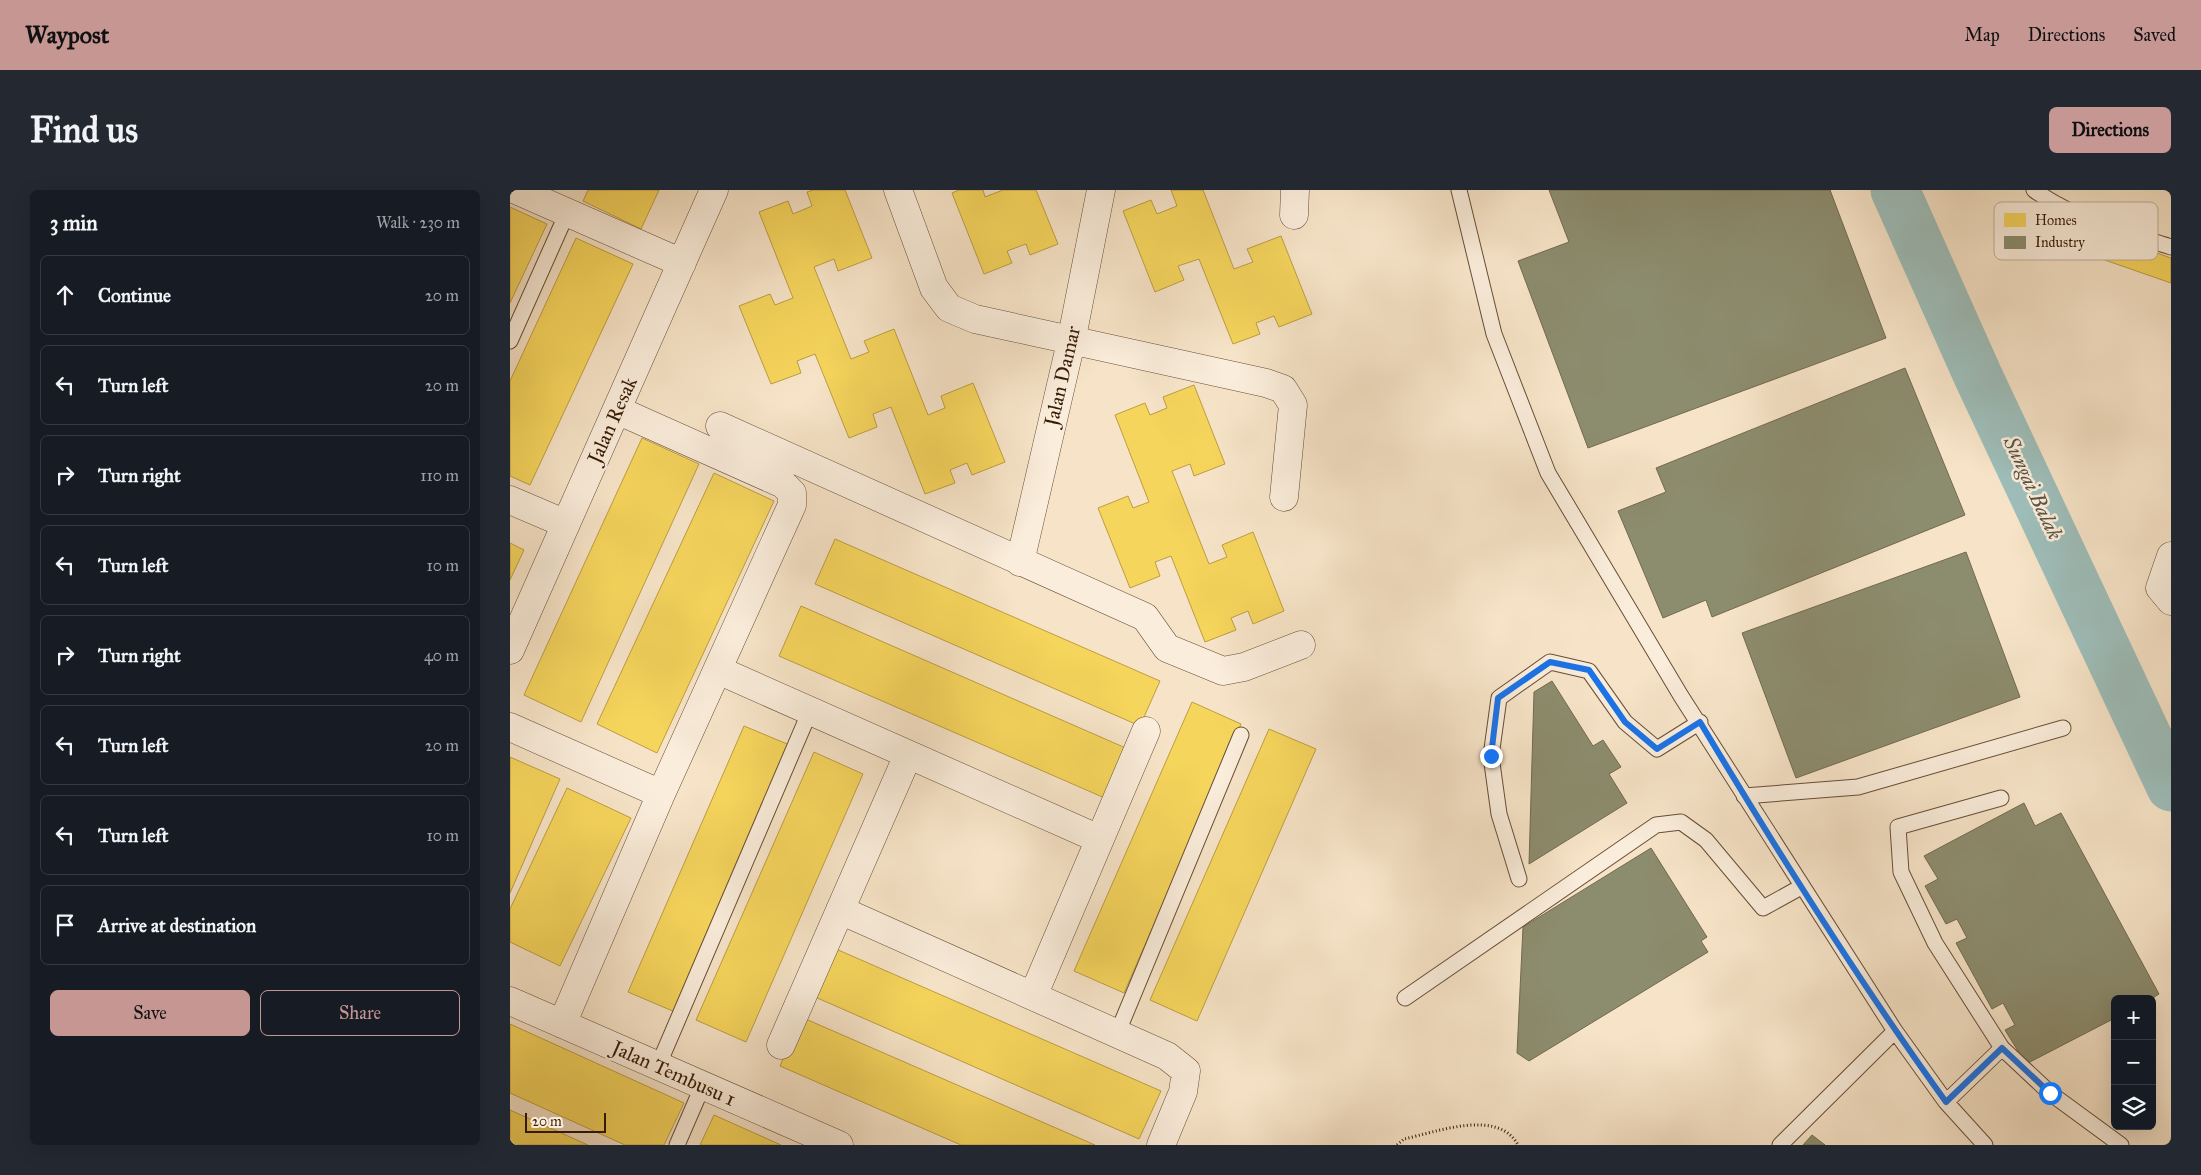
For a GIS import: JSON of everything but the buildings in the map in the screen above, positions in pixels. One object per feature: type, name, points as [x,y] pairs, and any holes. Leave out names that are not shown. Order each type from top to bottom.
[{"type":"street","points":[[516,190],[682,263]]},
{"type":"street","name":"Jalan Resak","points":[[510,650],[714,190]]},
{"type":"street","points":[[898,190],[934,288],[949,308],[975,320],[1266,383],[1283,390],[1293,405],[1284,497]]},
{"type":"street","name":"Jalan Damar","points":[[1020,562],[1071,342],[1101,190]]},
{"type":"street","points":[[562,1024],[661,794],[792,505],[792,493],[783,484],[617,410]]},
{"type":"street","points":[[720,426],[1145,617],[1167,648],[1223,671],[1244,667],[1301,645]]},
{"type":"street","points":[[510,500],[566,524]]},
{"type":"street","points":[[2166,595],[2171,556]]},
{"type":"street","points":[[718,670],[1099,839]]},
{"type":"street","points":[[510,727],[661,794]]},
{"type":"street","points":[[1032,996],[1146,732]]},
{"type":"street","points":[[781,1045],[908,755]]},
{"type":"street","points":[[840,910],[1167,1056],[1186,1071],[1183,1092],[1161,1145]]},
{"type":"street","name":"Jalan Tembusu 1","points":[[510,1001],[839,1145]]},
{"type":"lane","points":[[1459,190],[1494,334],[1548,473],[1682,696],[1700,722],[1801,887],[1895,1031],[1946,1102],[1984,1145]]},
{"type":"lane","points":[[2034,190],[2053,202]]},
{"type":"lane","points":[[510,341],[567,213]]},
{"type":"lane","points":[[2158,243],[2171,247]]},
{"type":"lane","points":[[1519,879],[1499,814],[1491,756],[1498,698],[1550,662],[1589,670],[1625,722],[1657,749],[1700,722]]},
{"type":"lane","points":[[658,1066],[810,712]]},
{"type":"lane","points":[[1744,796],[1858,787],[2063,728]]},
{"type":"lane","points":[[1117,1034],[1241,735]]},
{"type":"lane","points":[[2001,798],[1898,828],[1901,872],[1935,943],[2002,1048],[2050,1093],[2122,1145]]},
{"type":"lane","points":[[1405,998],[1656,825],[1681,822],[1706,840],[1763,908],[1801,887]]},
{"type":"lane","points":[[1780,1145],[1895,1031]]},
{"type":"lane","points":[[1946,1102],[2002,1048]]},
{"type":"lane","points":[[677,1145],[702,1085]]},
{"type":"path","points":[[1397,1145],[1410,1137],[1472,1124],[1489,1124],[1509,1132],[1518,1145]]},
{"type":"waterway","name":"Sungai Balak","points":[[1895,190],[1978,376],[2171,787]]},
{"type":"route","points":[[1491,756],[1498,698],[1550,662],[1589,670],[1625,722],[1657,749],[1700,722],[1801,887],[1895,1031],[1946,1102],[2002,1048],[2050,1093]]}]
